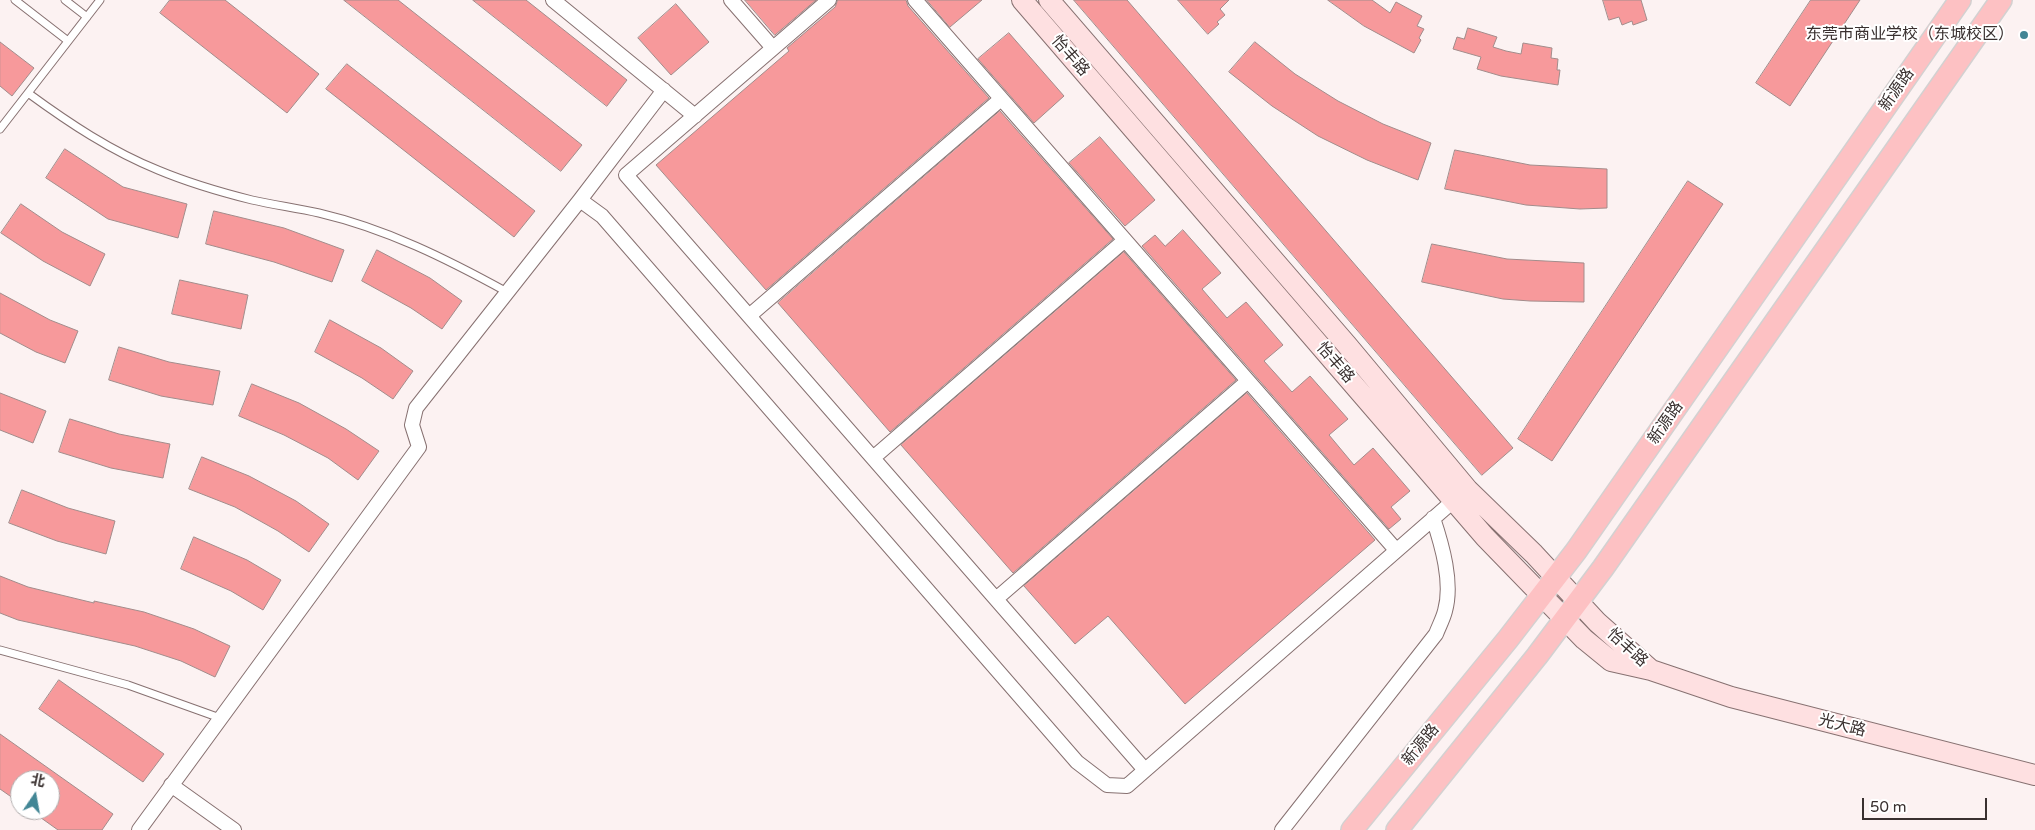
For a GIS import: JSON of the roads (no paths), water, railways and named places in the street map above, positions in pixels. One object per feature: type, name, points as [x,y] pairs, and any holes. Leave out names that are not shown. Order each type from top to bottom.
[{"type":"main road","name":"新源路","points":[[1352,830],[1576,551],[1960,0]]},
{"type":"main road","name":"新源路","points":[[1397,830],[1537,656],[1578,601],[2001,0]]},
{"type":"street","points":[[552,0],[695,116]]},
{"type":"street","points":[[731,0],[773,48]]},
{"type":"street","points":[[828,0],[626,175],[1145,770]]},
{"type":"street","points":[[915,0],[1396,550]]},
{"type":"street","name":"怡丰路","points":[[1022,0],[1460,495],[1556,577],[1597,622],[1651,670]]},
{"type":"street","name":"怡丰路","points":[[1049,0],[1340,338],[1460,495],[1485,537],[1564,620],[1611,661],[1651,670]]},
{"type":"street","points":[[139,830],[419,447],[412,425],[416,408],[664,90]]},
{"type":"street","points":[[749,316],[1001,99]]},
{"type":"street","points":[[580,200],[602,216],[1077,762],[1107,785],[1127,786],[1460,495]]},
{"type":"street","points":[[873,458],[1125,240]]},
{"type":"street","points":[[996,599],[1248,382]]},
{"type":"street","points":[[1282,830],[1436,634],[1446,610],[1447,577],[1442,546],[1433,518]]},
{"type":"street","name":"光大路","points":[[1651,670],[1731,697],[2035,775]]},
{"type":"street","points":[[171,785],[234,830]]},
{"type":"lane","points":[[15,0],[68,41]]},
{"type":"lane","points":[[65,0],[87,17]]},
{"type":"lane","points":[[0,129],[100,0]]},
{"type":"lane","points":[[28,93],[76,127],[112,148],[157,170],[204,187],[253,200],[320,213],[385,233],[448,260],[507,292]]},
{"type":"lane","points":[[0,650],[128,685],[175,700],[220,718]]},
{"type":"place","name":"东莞市商业学校（东城校区）","points":[[2024,35]]}]
